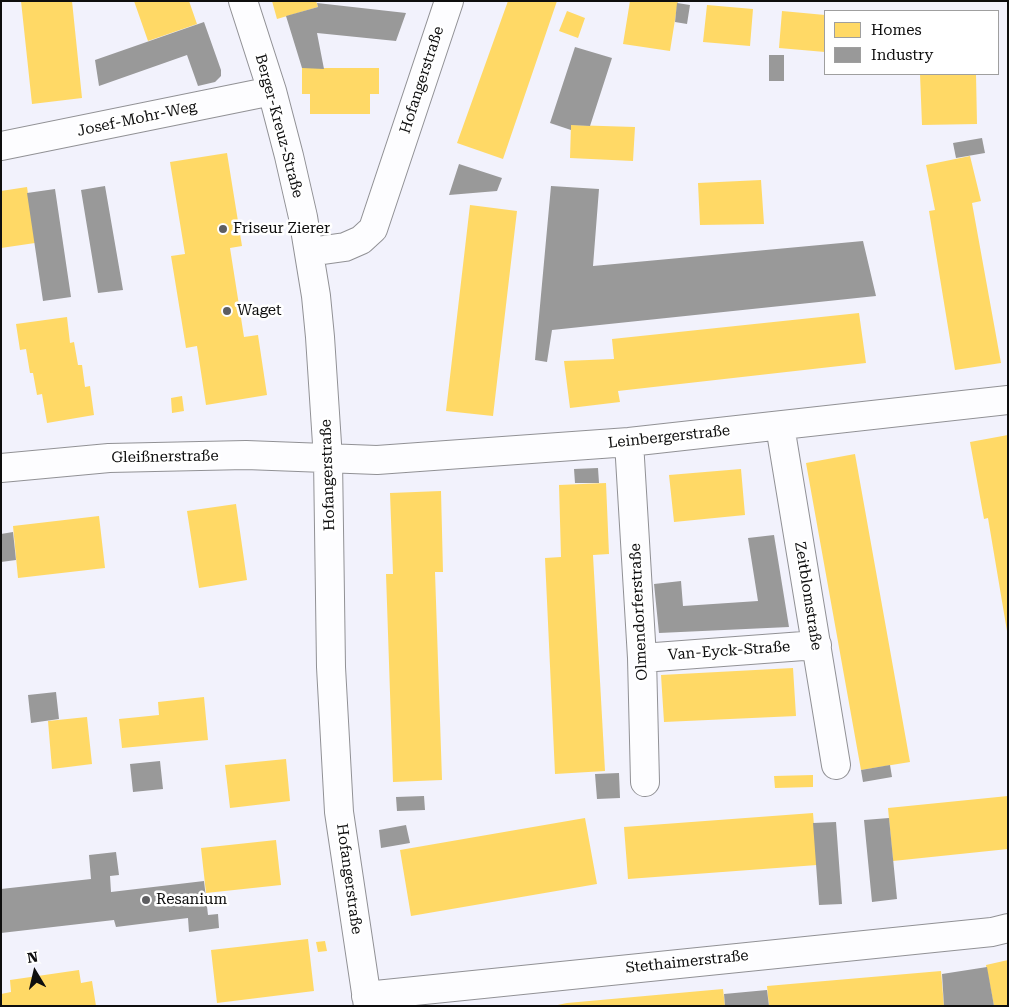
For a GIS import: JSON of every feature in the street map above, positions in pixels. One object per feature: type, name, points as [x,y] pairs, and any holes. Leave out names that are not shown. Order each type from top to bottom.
[{"type":"street","name":"Berger-Kreuz-Straße","points":[[243,1],[272,91],[292,165],[304,217],[309,252]]},
{"type":"street","name":"Hofangerstraße","points":[[367,1001],[339,812],[331,667],[328,459],[320,337],[309,252],[345,247],[361,240],[373,229],[449,1]]},
{"type":"street","name":"Josef-Mohr-Weg","points":[[1,146],[272,91]]},
{"type":"street","name":"Leinbergerstraße","points":[[328,459],[377,460],[629,442],[1008,400]]},
{"type":"street","name":"Zeitblomstraße","points":[[780,426],[836,766]]},
{"type":"street","name":"Olmendorferstraße","points":[[629,442],[642,658],[645,782]]},
{"type":"street","name":"Gleißnerstraße","points":[[1,468],[109,458],[246,455],[328,459]]},
{"type":"street","name":"Van-Eyck-Straße","points":[[642,658],[816,645]]},
{"type":"street","name":"Stethaimerstraße","points":[[367,1001],[992,932],[1008,928]]},
{"type":"building: Homes","points":[[21,1],[72,1],[82,98],[32,104]]},
{"type":"building: Homes","points":[[134,1],[189,1],[197,24],[148,41]]},
{"type":"building: Homes","points":[[272,1],[316,1],[318,7],[277,19]]},
{"type":"building: Homes","points":[[508,1],[557,1],[503,159],[457,143]]},
{"type":"building: Homes","points":[[630,1],[678,1],[670,51],[623,44]]},
{"type":"building: Homes","points":[[707,5],[753,9],[750,46],[703,42]]},
{"type":"building: Homes","points":[[567,11],[585,18],[578,38],[559,31]]},
{"type":"building: Homes","points":[[782,11],[824,15],[824,52],[779,48]]},
{"type":"building: Homes","points":[[302,68],[379,68],[379,94],[370,94],[370,114],[310,114],[310,94],[302,94]]},
{"type":"building: Homes","points":[[920,75],[976,75],[977,124],[922,125]]},
{"type":"building: Homes","points":[[571,125],[635,127],[633,161],[570,158]]},
{"type":"building: Homes","points":[[227,153],[242,246],[230,248],[244,337],[258,335],[267,395],[206,405],[197,346],[186,348],[171,256],[185,254],[170,162]]},
{"type":"building: Homes","points":[[970,156],[981,201],[972,203],[1001,363],[955,370],[929,211],[935,210],[926,165]]},
{"type":"building: Homes","points":[[761,180],[764,224],[700,225],[698,183]]},
{"type":"building: Homes","points":[[27,187],[35,243],[1,248],[1,191]]},
{"type":"building: Homes","points":[[470,205],[517,211],[493,416],[446,411]]},
{"type":"building: Homes","points":[[859,313],[866,363],[618,391],[620,402],[570,408],[564,361],[614,359],[612,339]]},
{"type":"building: Homes","points":[[67,317],[70,343],[74,342],[78,365],[82,365],[85,387],[90,386],[94,415],[47,423],[42,394],[37,395],[33,373],[30,373],[26,349],[20,350],[16,324]]},
{"type":"building: Homes","points":[[182,396],[184,411],[172,413],[171,398]]},
{"type":"building: Homes","points":[[1008,435],[1007,631],[988,518],[984,519],[970,442]]},
{"type":"building: Homes","points":[[855,454],[910,762],[861,770],[806,463]]},
{"type":"building: Homes","points":[[741,469],[745,515],[674,522],[669,475]]},
{"type":"building: Homes","points":[[606,483],[609,554],[593,555],[605,771],[555,774],[545,558],[561,557],[559,485]]},
{"type":"building: Homes","points":[[441,491],[443,572],[435,572],[442,780],[393,782],[386,574],[393,574],[390,493]]},
{"type":"building: Homes","points":[[236,504],[247,580],[199,588],[187,511]]},
{"type":"building: Homes","points":[[99,516],[105,568],[18,578],[13,526]]},
{"type":"building: Homes","points":[[793,668],[796,716],[664,722],[661,675]]},
{"type":"building: Homes","points":[[204,697],[208,740],[122,748],[119,719],[159,715],[158,702]]},
{"type":"building: Homes","points":[[87,717],[92,764],[52,769],[48,721]]},
{"type":"building: Homes","points":[[286,759],[290,801],[230,808],[225,765]]},
{"type":"building: Homes","points":[[813,775],[813,787],[775,788],[774,776]]},
{"type":"building: Homes","points":[[1008,796],[1008,849],[893,861],[888,808]]},
{"type":"building: Homes","points":[[813,813],[817,865],[628,879],[624,827]]},
{"type":"building: Homes","points":[[585,818],[597,884],[411,916],[400,850]]},
{"type":"building: Homes","points":[[276,840],[281,885],[206,893],[201,848]]},
{"type":"building: Homes","points":[[308,939],[314,991],[217,1003],[211,950]]},
{"type":"building: Homes","points":[[325,941],[327,951],[318,952],[316,942]]},
{"type":"building: Homes","points":[[1008,960],[1008,1006],[994,1006],[986,965]]},
{"type":"building: Homes","points":[[79,970],[81,983],[92,981],[96,1006],[2,1006],[1,994],[11,992],[10,980]]},
{"type":"building: Homes","points":[[941,971],[944,1006],[769,1006],[767,986]]},
{"type":"building: Homes","points":[[723,989],[725,1006],[553,1006],[567,1003]]},
{"type":"building: Industry","points":[[317,3],[406,13],[396,41],[317,33],[324,69],[302,68],[286,16],[318,7]]},
{"type":"building: Industry","points":[[677,3],[690,5],[687,24],[675,22]]},
{"type":"building: Industry","points":[[204,22],[221,70],[221,76],[215,82],[198,86],[187,55],[99,86],[95,60]]},
{"type":"building: Industry","points":[[575,47],[612,58],[590,126],[571,125],[571,130],[550,123]]},
{"type":"building: Industry","points":[[769,55],[784,55],[784,81],[769,81]]},
{"type":"building: Industry","points":[[982,138],[985,153],[956,158],[953,143]]},
{"type":"building: Industry","points":[[459,164],[502,178],[497,191],[449,195]]},
{"type":"building: Industry","points":[[105,186],[123,290],[98,293],[81,190]]},
{"type":"building: Industry","points":[[551,186],[599,189],[593,266],[863,241],[876,296],[552,330],[547,362],[535,360]]},
{"type":"building: Industry","points":[[55,189],[71,297],[43,301],[27,193]]},
{"type":"building: Industry","points":[[598,468],[599,483],[575,483],[574,469]]},
{"type":"building: Industry","points":[[13,532],[16,560],[1,562],[1,534]]},
{"type":"building: Industry","points":[[774,535],[789,627],[659,633],[654,584],[681,581],[683,606],[758,601],[748,538]]},
{"type":"building: Industry","points":[[56,692],[59,719],[31,723],[28,695]]},
{"type":"building: Industry","points":[[160,761],[163,789],[133,792],[130,764]]},
{"type":"building: Industry","points":[[890,765],[892,777],[863,782],[861,770]]},
{"type":"building: Industry","points":[[619,773],[620,798],[597,799],[595,774]]},
{"type":"building: Industry","points":[[424,796],[425,810],[397,811],[396,797]]},
{"type":"building: Industry","points":[[889,818],[897,899],[872,902],[864,820]]},
{"type":"building: Industry","points":[[836,822],[842,904],[819,905],[813,823]]},
{"type":"building: Industry","points":[[406,825],[410,843],[381,848],[379,830]]},
{"type":"building: Industry","points":[[116,852],[119,875],[110,876],[111,892],[204,881],[208,915],[218,914],[219,928],[189,932],[188,918],[116,927],[114,920],[1,933],[1,889],[91,879],[89,855]]},
{"type":"building: Industry","points":[[987,967],[994,1006],[944,1006],[942,974]]},
{"type":"building: Industry","points":[[767,990],[769,1006],[725,1006],[724,994]]},
{"type":"place","name":"Friseur Zierer","points":[[223,229]]},
{"type":"place","name":"Waget","points":[[227,311]]},
{"type":"place","name":"Resanium","points":[[146,900]]}]
